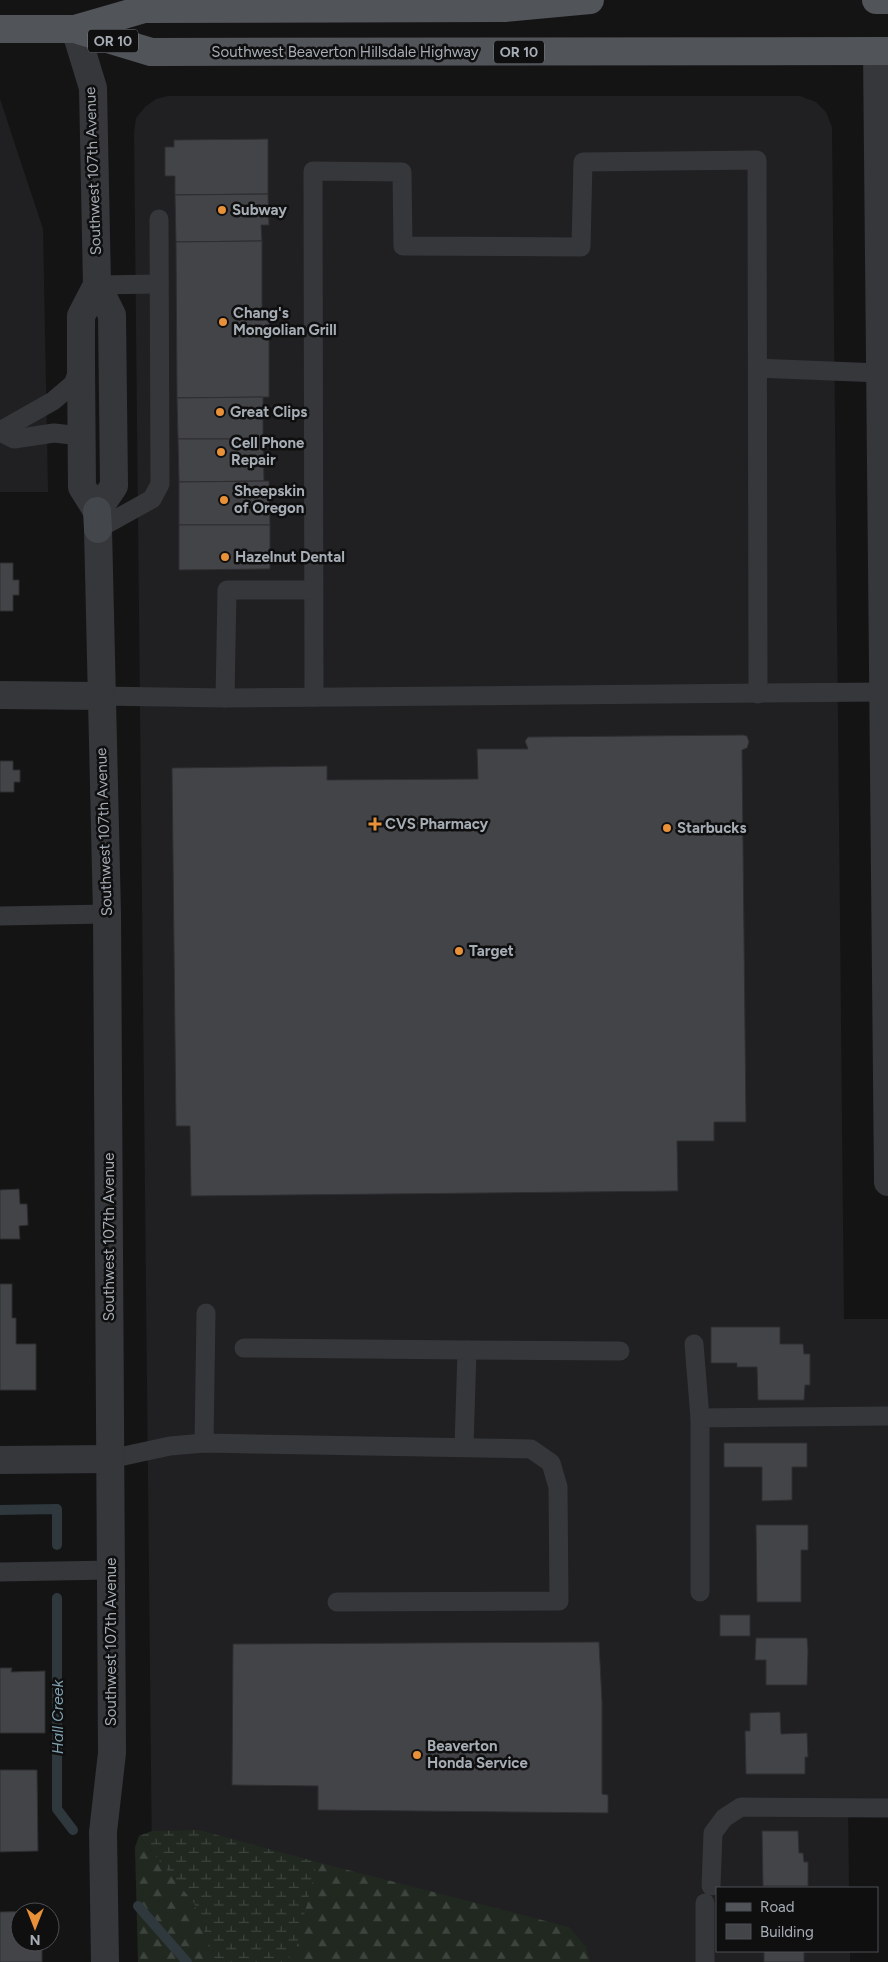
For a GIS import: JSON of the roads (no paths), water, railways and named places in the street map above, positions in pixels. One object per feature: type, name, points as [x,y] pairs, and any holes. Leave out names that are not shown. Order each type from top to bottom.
[{"type":"main road","name":"Southwest Beaverton Hillsdale Highway","points":[[75,29],[144,8],[505,8],[590,0]]},
{"type":"main road","points":[[876,0],[888,0]]},
{"type":"main road","name":"Southwest Beaverton Hillsdale Highway","points":[[0,29],[75,29],[151,52],[884,45]]},
{"type":"street","name":"Southwest 107th Avenue","points":[[75,29],[93,88],[97,285],[112,315],[114,486],[98,520]]},
{"type":"street","points":[[884,45],[880,373],[885,470],[884,692],[888,1182]]},
{"type":"street","name":"Southwest 107th Avenue","points":[[97,285],[80,316],[80,364],[82,487],[98,520],[100,696],[107,914],[112,1754],[103,1832],[105,1962]]},
{"type":"street","points":[[0,695],[100,696]]},
{"type":"street","points":[[0,1460],[110,1459]]},
{"type":"lane","points":[[314,697],[313,171],[402,172],[403,246],[581,247],[582,162],[757,160],[758,694]]},
{"type":"lane","points":[[98,520],[152,499],[160,484],[159,219]]},
{"type":"lane","points":[[97,285],[159,284]]},
{"type":"lane","points":[[0,432],[53,401],[73,384],[80,364]]},
{"type":"lane","points":[[758,368],[880,373]]},
{"type":"lane","points":[[0,432],[14,439],[54,434],[81,436]]},
{"type":"lane","points":[[225,698],[227,590],[313,590]]},
{"type":"lane","points":[[100,696],[225,698],[884,692]]},
{"type":"lane","points":[[0,916],[107,914]]},
{"type":"lane","points":[[204,1443],[206,1313]]},
{"type":"lane","points":[[694,1344],[700,1418],[700,1592]]},
{"type":"lane","points":[[244,1348],[620,1351]]},
{"type":"lane","points":[[464,1447],[466,1350]]},
{"type":"lane","points":[[700,1418],[888,1416]]},
{"type":"lane","points":[[110,1459],[170,1446],[204,1443],[531,1449],[552,1463],[558,1487],[559,1601],[337,1602]]},
{"type":"lane","points":[[0,1572],[111,1570]]},
{"type":"lane","points":[[704,1962],[713,1833],[724,1818],[741,1807],[888,1808]]},
{"type":"waterway","name":"Hall Creek","points":[[0,1510],[57,1509],[57,1545]]},
{"type":"waterway","name":"Hall Creek","points":[[57,1598],[57,1809],[73,1830]]},
{"type":"waterway","name":"Hall Creek","points":[[138,1906],[187,1962]]},
{"type":"place","name":"Subway","points":[[222,210]]},
{"type":"place","name":"Chang's Mongolian Grill","points":[[223,322]]},
{"type":"place","name":"Great Clips","points":[[220,412]]},
{"type":"place","name":"Cell Phone Repair","points":[[221,452]]},
{"type":"place","name":"Sheepskin of Oregon","points":[[224,500]]},
{"type":"place","name":"Hazelnut Dental","points":[[225,557]]},
{"type":"place","name":"CVS Pharmacy","points":[[375,824]]},
{"type":"place","name":"Starbucks","points":[[667,828]]},
{"type":"place","name":"Target","points":[[459,951]]},
{"type":"place","name":"Beaverton Honda Service","points":[[417,1755]]}]
